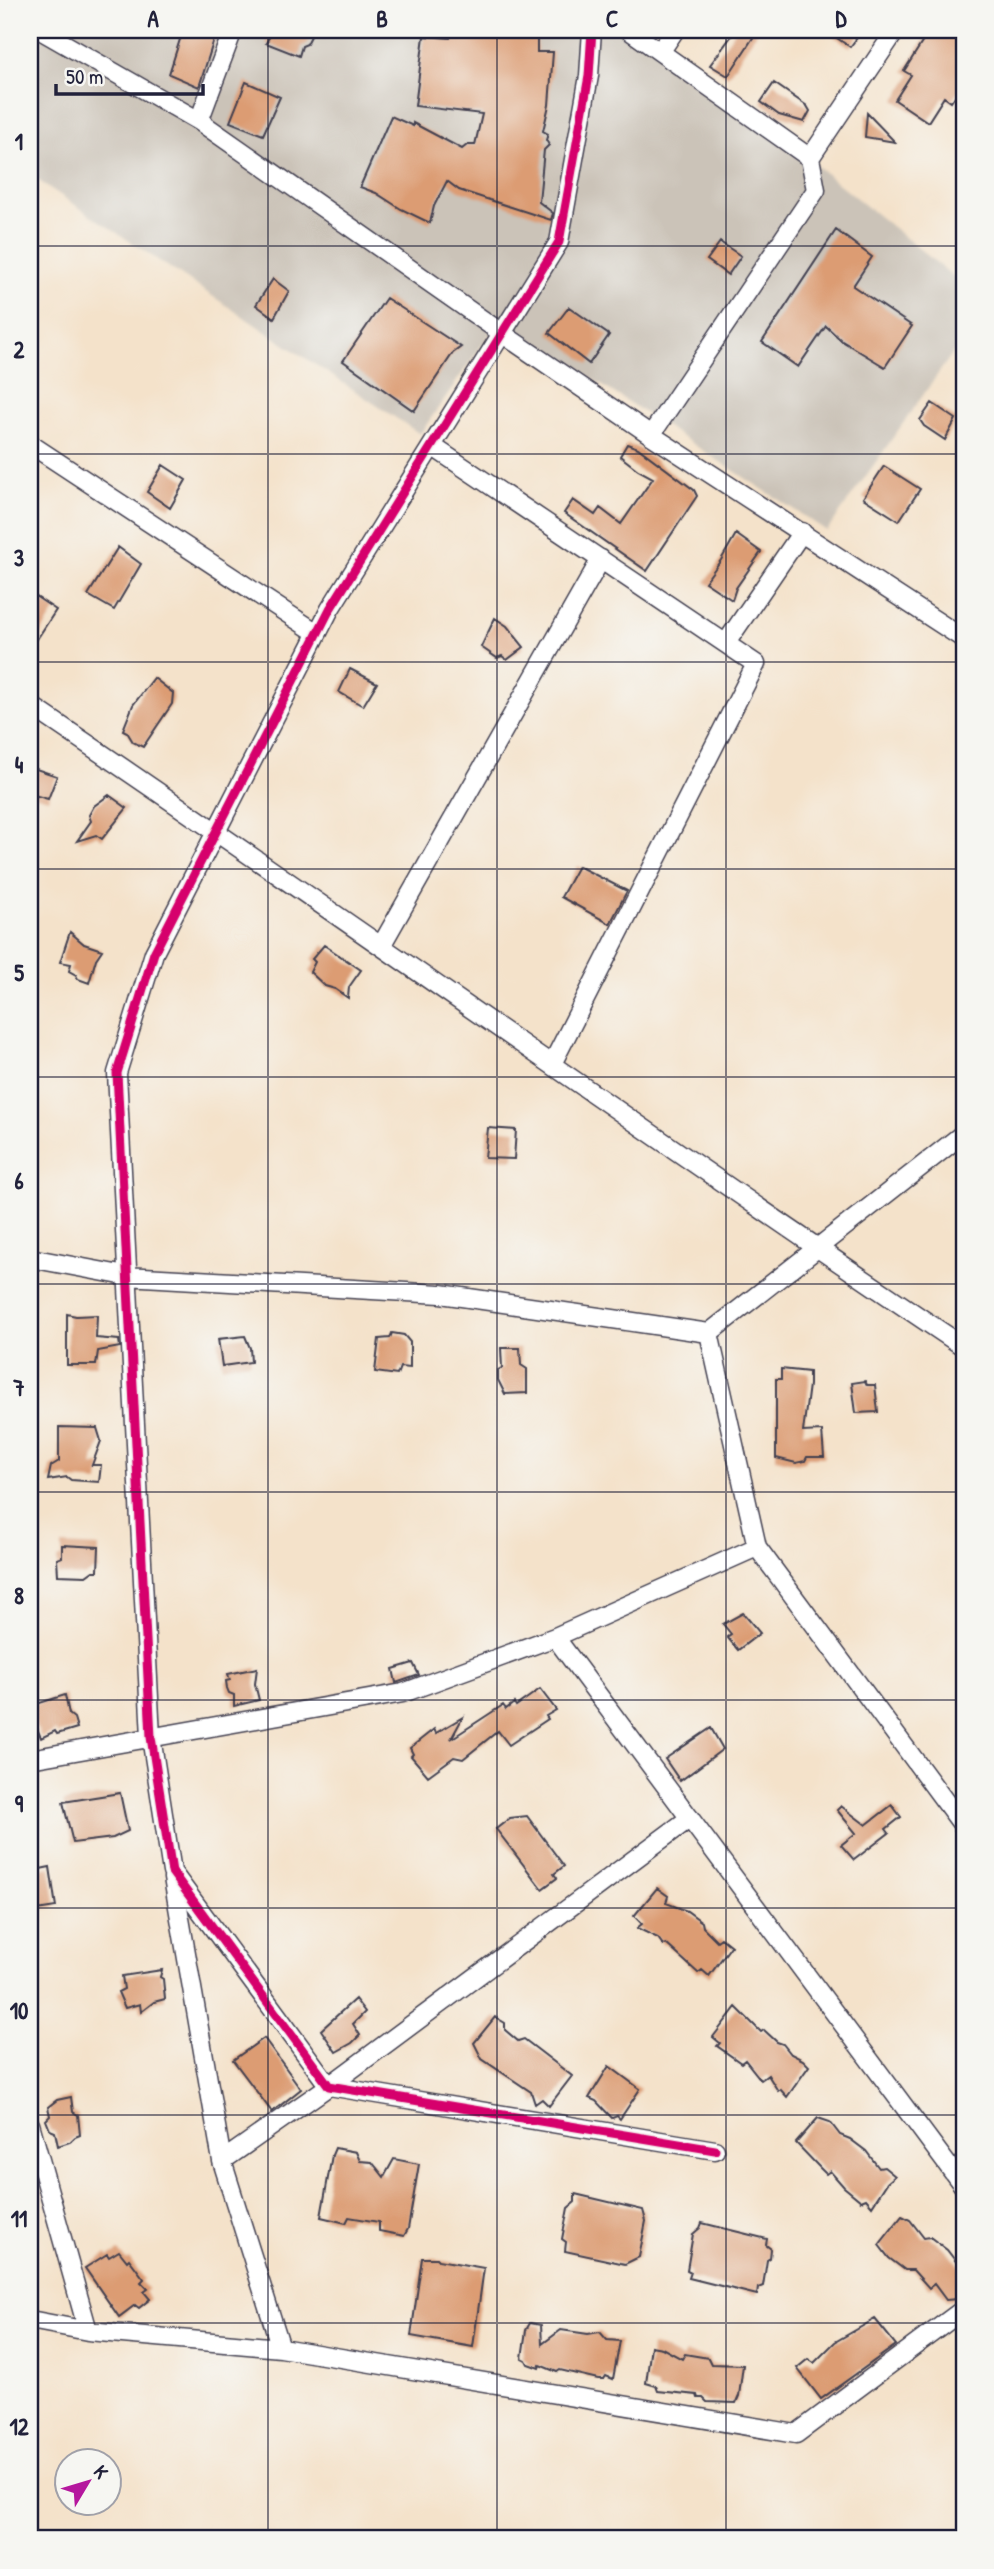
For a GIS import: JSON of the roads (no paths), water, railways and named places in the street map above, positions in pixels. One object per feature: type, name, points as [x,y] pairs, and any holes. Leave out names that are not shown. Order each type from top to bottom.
[{"type":"street","points":[[40,30],[199,121],[651,435],[964,639]]},
{"type":"street","points":[[199,121],[233,30]]},
{"type":"street","points":[[281,2348],[222,2161],[151,1737],[117,1073],[154,953],[330,609],[559,242],[589,76],[592,30]]},
{"type":"street","points":[[629,30],[810,158],[816,190],[651,435]]},
{"type":"street","points":[[661,51],[675,30]]},
{"type":"street","points":[[810,158],[896,30]]},
{"type":"street","points":[[30,444],[317,634]]},
{"type":"street","points":[[432,446],[756,664],[552,1064]]},
{"type":"street","points":[[726,643],[802,532]]},
{"type":"street","points":[[382,946],[601,559]]},
{"type":"street","points":[[30,705],[964,1347]]},
{"type":"street","points":[[30,1258],[126,1276],[441,1294],[709,1333],[964,1133]]},
{"type":"street","points":[[709,1333],[757,1546],[964,1827]]},
{"type":"street","points":[[30,1759],[402,1693],[555,1637],[757,1546]]},
{"type":"street","points":[[555,1637],[964,2187]]},
{"type":"street","points":[[222,2161],[329,2086],[690,1818]]},
{"type":"street","points":[[172,1872],[329,2086],[715,2150]]},
{"type":"street","points":[[30,2124],[88,2331]]},
{"type":"street","points":[[30,2320],[88,2331],[281,2348],[796,2434],[964,2309]]}]
